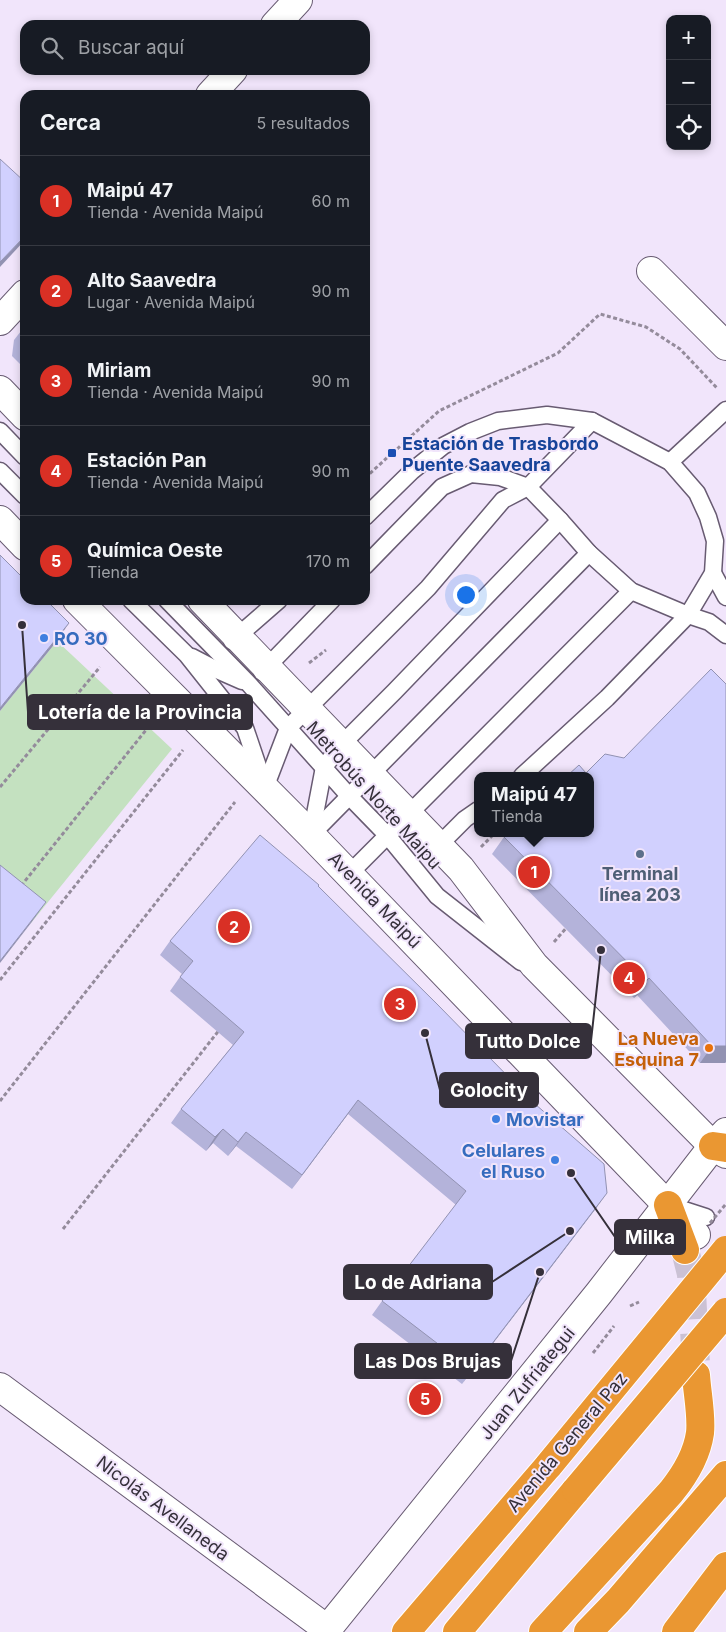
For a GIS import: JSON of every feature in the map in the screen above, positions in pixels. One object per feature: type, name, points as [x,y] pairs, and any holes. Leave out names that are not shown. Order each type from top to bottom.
[{"type":"highway","points":[[668,1205],[696,1234]]},
{"type":"highway","name":"Avenida General Paz","points":[[406,1632],[549,1465],[726,1250]]},
{"type":"highway","points":[[457,1632],[726,1312]]},
{"type":"highway","points":[[543,1632],[682,1478],[700,1433],[696,1375]]},
{"type":"highway","points":[[588,1632],[618,1601],[726,1475]]},
{"type":"highway","points":[[676,1632],[726,1566]]},
{"type":"main road","points":[[280,20],[298,0]]},
{"type":"main road","points":[[215,90],[228,75]]},
{"type":"main road","points":[[651,271],[726,346]]},
{"type":"main road","points":[[0,321],[20,299]]},
{"type":"main road","points":[[0,390],[20,411]]},
{"type":"main road","points":[[0,520],[20,541]]},
{"type":"main road","name":"Avenida Maipú","points":[[82,605],[312,834],[668,1205]]},
{"type":"main road","points":[[205,605],[229,645],[258,675],[308,709],[461,869],[534,965],[567,999],[724,1148]]},
{"type":"main road","name":"Juan Zufriategui","points":[[326,1631],[668,1205],[724,1148]]},
{"type":"main road","name":"Nicolás Avellaneda","points":[[0,1387],[326,1631]]},
{"type":"lane","points":[[670,462],[726,410]]},
{"type":"lane","points":[[370,512],[412,471],[443,446],[470,432],[498,421],[547,415],[592,421],[670,462],[697,493],[708,517],[715,541],[713,572],[688,615],[607,698],[526,772]]},
{"type":"lane","points":[[259,783],[288,728],[428,588],[503,500],[528,487],[592,421]]},
{"type":"lane","points":[[0,432],[20,452]]},
{"type":"lane","points":[[0,471],[20,491]]},
{"type":"lane","points":[[370,561],[442,487],[470,474],[500,477],[528,487],[589,553],[630,591],[709,622],[726,635]]},
{"type":"lane","points":[[312,834],[324,767],[342,744],[560,520]]},
{"type":"lane","points":[[312,834],[589,553]]},
{"type":"lane","points":[[713,572],[726,597]]},
{"type":"lane","points":[[349,874],[630,591]]},
{"type":"lane","points":[[136,605],[188,655],[244,728],[259,783]]},
{"type":"lane","points":[[174,605],[229,645],[273,605]]},
{"type":"lane","points":[[188,655],[217,670],[258,675],[327,605]]},
{"type":"lane","name":"Metrobús Norte Maipu","points":[[258,675],[288,728],[387,835],[437,896],[567,999]]},
{"type":"lane","points":[[439,845],[465,819],[474,813]]},
{"type":"lane","points":[[668,1205],[696,1234]]},
{"type":"path","points":[[370,473],[439,411],[558,353],[600,314],[646,327],[680,349],[720,391]]},
{"type":"path","points":[[0,787],[120,643]]},
{"type":"path","points":[[309,663],[326,650]]},
{"type":"path","points":[[19,889],[173,696]]},
{"type":"path","points":[[0,980],[202,726]]},
{"type":"path","points":[[0,1101],[259,783]]},
{"type":"path","points":[[63,1229],[223,1026]]},
{"type":"path","points":[[630,1306],[640,1302]]},
{"type":"green space","points":[[57,641],[172,749],[31,923],[0,899],[0,711]]},
{"type":"building","points":[[0,159],[20,177],[20,241],[0,262]]},
{"type":"building","points":[[0,555],[20,575],[20,605],[51,605],[69,623],[0,708]]},
{"type":"building","points":[[711,669],[726,684],[726,1046],[712,1046],[649,978],[646,981],[504,837],[594,837],[594,772],[587,772],[605,754],[624,758]]},
{"type":"building","points":[[579,765],[585,772],[571,772]]},
{"type":"building","points":[[260,835],[319,885],[535,1104],[604,1164],[607,1193],[472,1370],[382,1301],[466,1191],[358,1100],[302,1175],[246,1132],[238,1142],[223,1129],[215,1137],[181,1109],[244,1032],[180,977],[193,961],[170,941]]},
{"type":"building","points":[[0,865],[46,902],[0,961]]},
{"type":"tunnel","points":[[685,1250],[691,1274],[696,1365]]},
{"type":"place","name":"Estación de Trasbordo Puente Saavedra","points":[[392,453]]},
{"type":"place","name":"Lotería de la Provincia","points":[[22,625]]},
{"type":"place","name":"RO 30","points":[[44,638]]},
{"type":"place","name":"Terminal línea 203","points":[[640,854]]},
{"type":"place","name":"Maipú 47","points":[[534,872]]},
{"type":"place","name":"Alto Saavedra","points":[[234,927]]},
{"type":"place","name":"Tutto Dolce","points":[[601,950]]},
{"type":"place","name":"Estación Pan","points":[[629,978]]},
{"type":"place","name":"Miriam","points":[[400,1004]]},
{"type":"place","name":"Golocity","points":[[425,1033]]},
{"type":"place","name":"La Nueva Esquina 7","points":[[709,1048]]},
{"type":"place","name":"Movistar","points":[[496,1119]]},
{"type":"place","name":"Celulares el Ruso","points":[[555,1160]]},
{"type":"place","name":"Milka","points":[[571,1173]]},
{"type":"place","name":"Lo de Adriana","points":[[570,1231]]},
{"type":"place","name":"Las Dos Brujas","points":[[540,1272]]},
{"type":"place","name":"Química Oeste","points":[[425,1399]]}]
